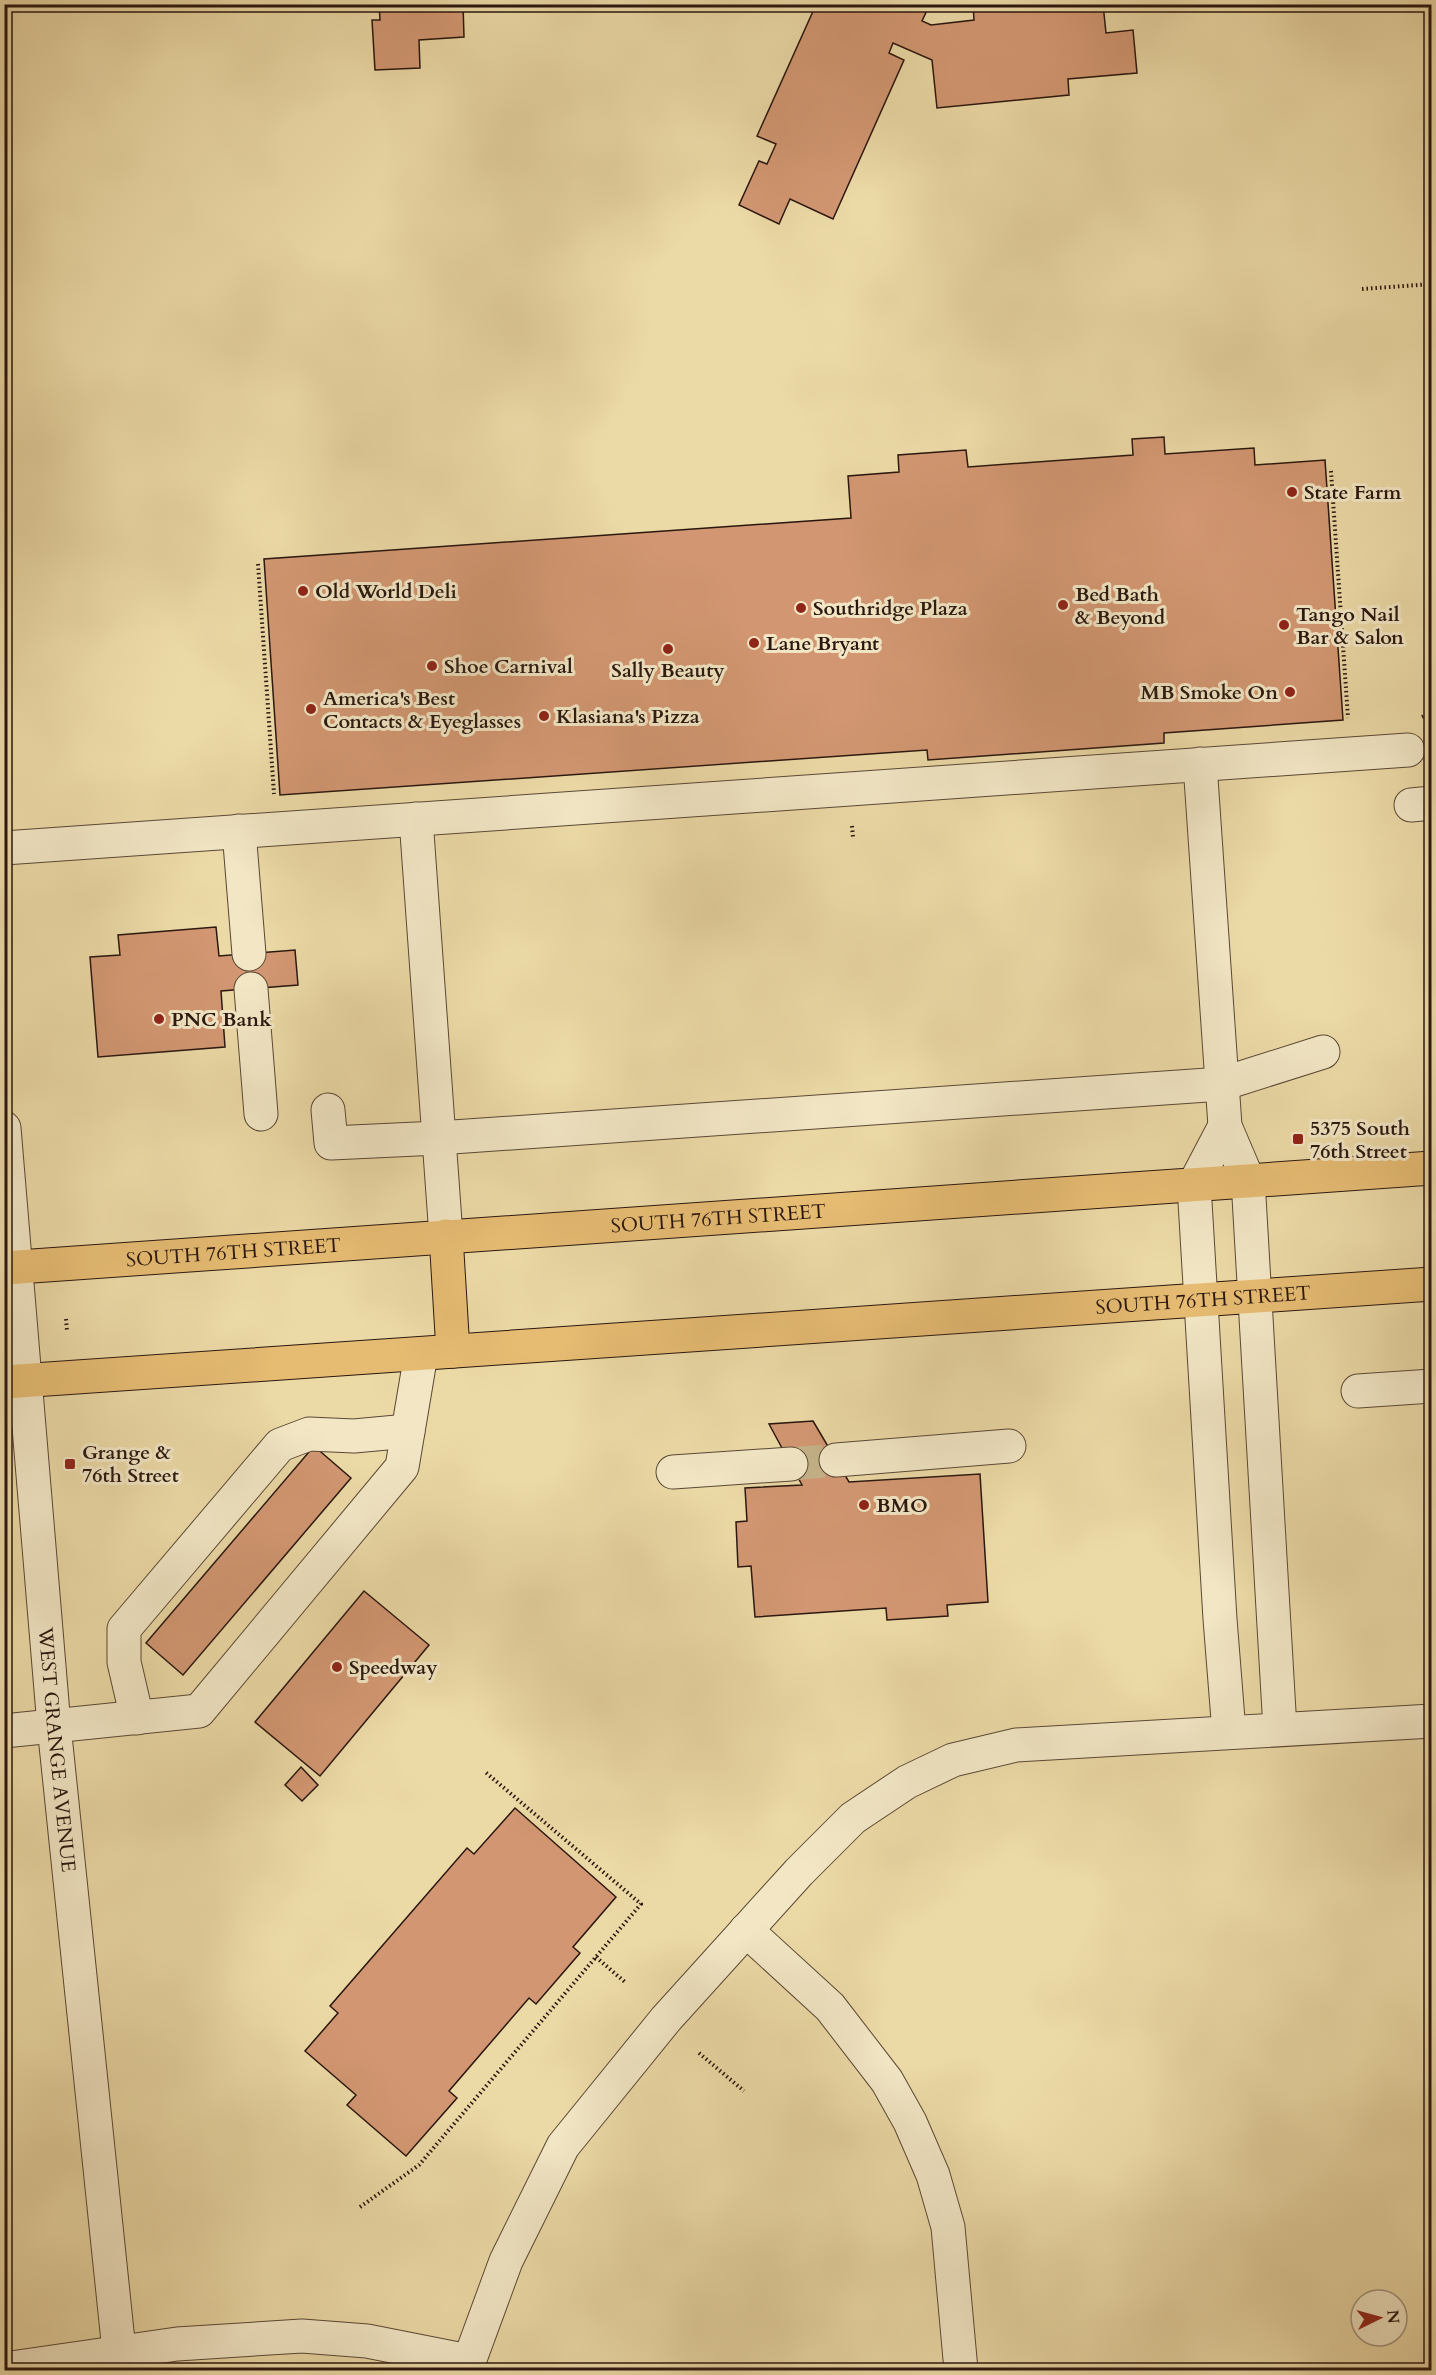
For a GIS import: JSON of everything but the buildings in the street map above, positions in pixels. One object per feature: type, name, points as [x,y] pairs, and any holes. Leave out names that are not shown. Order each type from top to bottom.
[{"type":"main road","name":"SOUTH 76TH STREET","points":[[11,1268],[1431,1168]]},
{"type":"main road","points":[[437,1352],[446,1236]]},
{"type":"main road","name":"SOUTH 76TH STREET","points":[[14,1381],[1431,1284]]},
{"type":"street","points":[[4,848],[1408,750]]},
{"type":"street","points":[[1200,764],[1225,1126],[1248,1180],[1280,1729]]},
{"type":"street","points":[[416,819],[446,1236]]},
{"type":"street","points":[[239,831],[249,954]]},
{"type":"street","points":[[251,989],[261,1114]]},
{"type":"street","points":[[328,1110],[331,1143],[438,1138],[1222,1084],[1323,1052]]},
{"type":"street","points":[[1225,1126],[1194,1185],[1220,1620],[1230,1732]]},
{"type":"street","name":"WEST GRANGE AVENUE","points":[[4,1128],[14,1381],[54,1726],[120,2361]]},
{"type":"street","points":[[4,1731],[199,1711],[402,1467],[408,1431],[437,1352]]},
{"type":"street","points":[[1358,1391],[1431,1386]]},
{"type":"street","points":[[137,1718],[124,1662],[124,1629],[280,1445],[309,1434],[354,1436],[408,1431]]},
{"type":"street","points":[[836,1460],[1009,1446]]},
{"type":"street","points":[[673,1472],[791,1464]]},
{"type":"street","points":[[4,2369],[120,2361],[177,2344],[302,2336],[367,2341],[467,2366],[506,2261],[563,2145],[666,2019],[799,1872],[853,1818],[907,1782],[953,1760],[1016,1745],[1431,1720]]},
{"type":"street","points":[[746,1930],[831,2007],[886,2081],[910,2122],[933,2175],[948,2226],[962,2370]]},
{"type":"path","points":[[1362,289],[1431,284]]},
{"type":"path","points":[[1331,471],[1348,723]]},
{"type":"path","points":[[258,564],[274,801]]},
{"type":"path","points":[[1425,1016],[1431,1019]]},
{"type":"path","points":[[66,1319],[67,1331]]},
{"type":"path","points":[[360,2207],[419,2165],[641,1904],[484,1771]]},
{"type":"path","points":[[596,1957],[626,1983]]},
{"type":"path","points":[[699,2053],[744,2091]]},
{"type":"tunnel","points":[[791,1464],[836,1460]]},
{"type":"place","name":"State Farm","points":[[1292,492]]},
{"type":"place","name":"Old World Deli","points":[[303,591]]},
{"type":"place","name":"Bed Bath & Beyond","points":[[1063,605]]},
{"type":"place","name":"Southridge Plaza","points":[[801,608]]},
{"type":"place","name":"Tango Nail Bar & Salon","points":[[1284,625]]},
{"type":"place","name":"Lane Bryant","points":[[754,643]]},
{"type":"place","name":"Sally Beauty","points":[[668,649]]},
{"type":"place","name":"Shoe Carnival","points":[[432,666]]},
{"type":"place","name":"MB Smoke On","points":[[1290,692]]},
{"type":"place","name":"America's Best Contacts & Eyeglasses","points":[[311,709]]},
{"type":"place","name":"Klasiana's Pizza","points":[[544,716]]},
{"type":"place","name":"PNC Bank","points":[[159,1019]]},
{"type":"place","name":"5375 South 76th Street","points":[[1298,1139]]},
{"type":"place","name":"Grange & 76th Street","points":[[70,1464]]},
{"type":"place","name":"BMO","points":[[864,1505]]},
{"type":"place","name":"Speedway","points":[[337,1667]]}]
